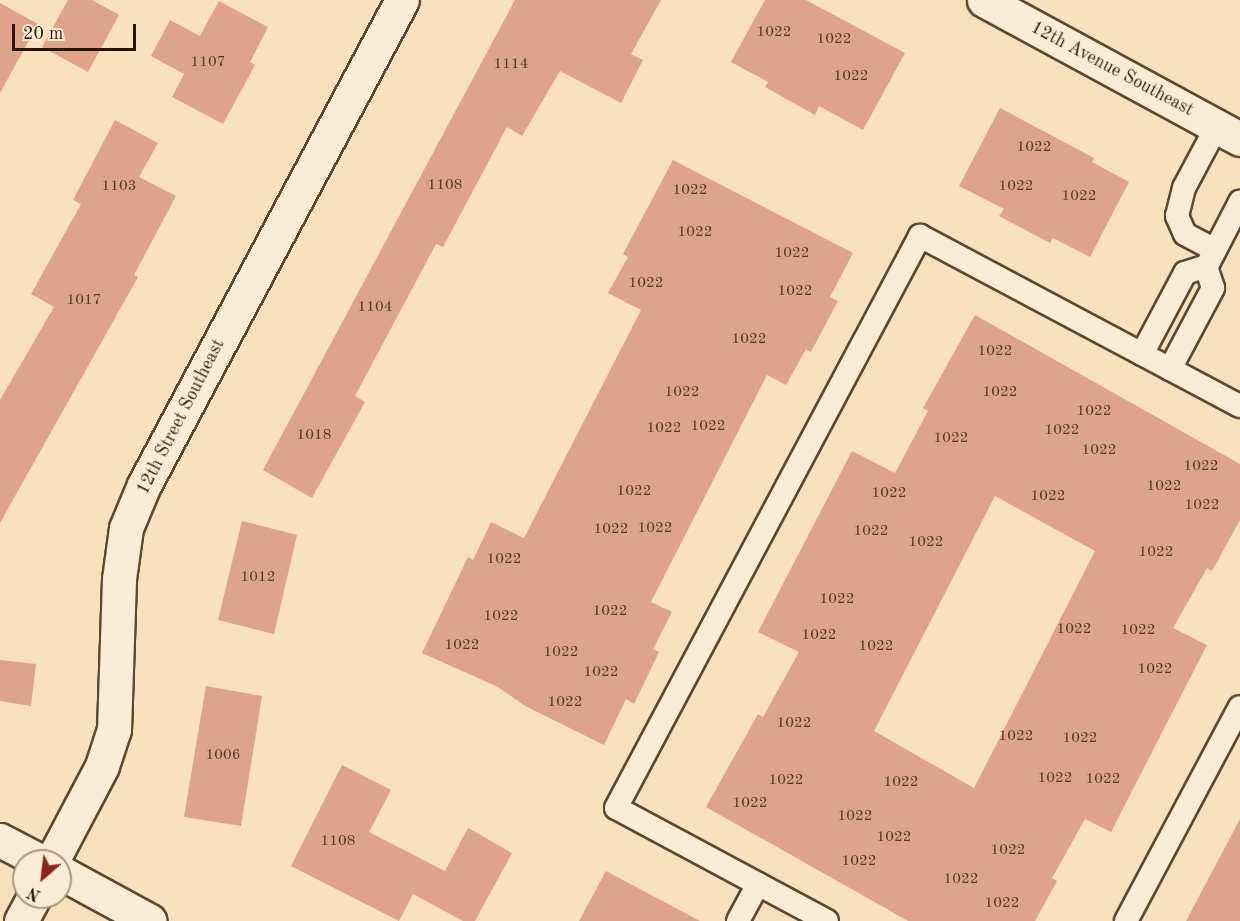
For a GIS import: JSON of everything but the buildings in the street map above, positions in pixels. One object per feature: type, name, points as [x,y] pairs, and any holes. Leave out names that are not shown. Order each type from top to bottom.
[{"type":"street","name":"12th Street Southeast","points":[[58,849],[102,766],[114,730],[119,579],[126,528],[144,485],[402,0]]},
{"type":"street","name":"12th Avenue Southeast","points":[[984,0],[1228,133]]},
{"type":"street","points":[[0,840],[17,849]]},
{"type":"street","points":[[72,879],[150,921]]},
{"type":"lane","points":[[1211,258],[1185,234],[1177,216],[1184,188],[1228,133]]},
{"type":"lane","points":[[1170,369],[1213,288],[1211,258],[1240,202]]},
{"type":"lane","points":[[827,921],[616,808],[920,236],[1240,406]]},
{"type":"lane","points":[[1142,354],[1185,273],[1211,258]]},
{"type":"lane","points":[[1126,921],[1240,707]]},
{"type":"lane","points":[[738,921],[758,884]]}]
